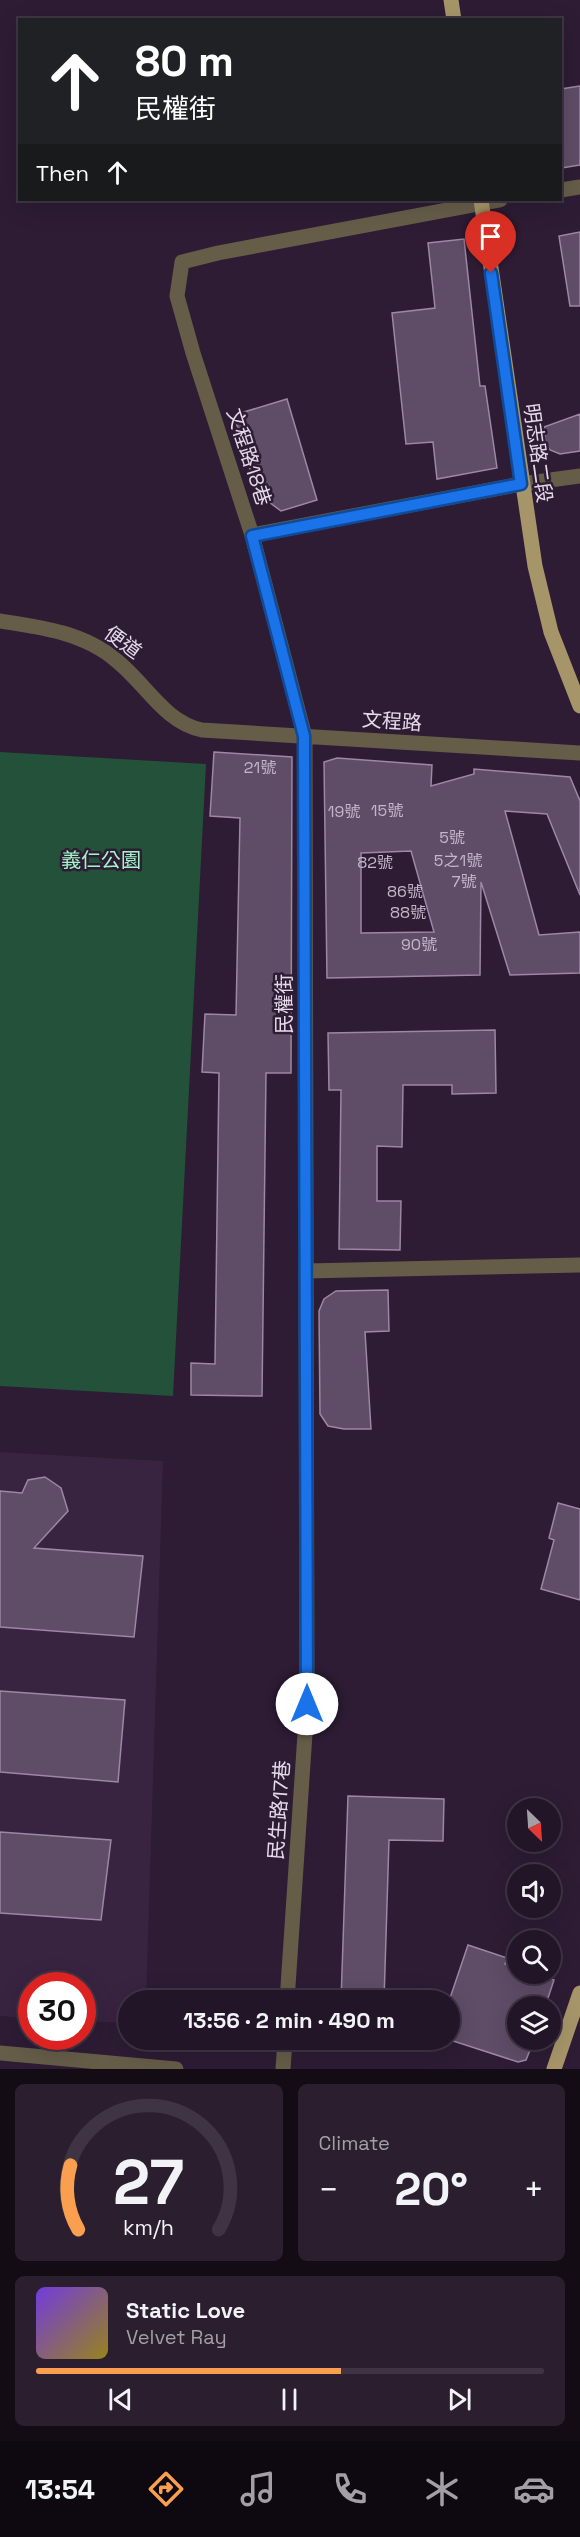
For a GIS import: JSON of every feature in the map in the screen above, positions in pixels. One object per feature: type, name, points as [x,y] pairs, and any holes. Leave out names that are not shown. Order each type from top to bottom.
[{"type":"main road","points":[[451,0],[454,18]]},
{"type":"main road","name":"明志路二段","points":[[481,201],[521,484],[535,566],[551,632],[580,706]]},
{"type":"main road","points":[[554,2069],[580,1993]]},
{"type":"street","points":[[562,190],[580,187]]},
{"type":"street","name":"文程路18巷","points":[[304,736],[252,536],[177,296],[182,262],[481,201]]},
{"type":"street","points":[[252,536],[521,484],[580,476]]},
{"type":"street","name":"便道","points":[[0,621],[48,629],[88,642],[117,660],[173,718],[186,727],[202,730]]},
{"type":"street","name":"文程路","points":[[202,730],[580,753]]},
{"type":"street","name":"民權街","points":[[304,736],[307,1441]]},
{"type":"street","points":[[306,1271],[580,1265]]},
{"type":"street","name":"民生路17巷","points":[[288,1990],[307,1704],[307,1441]]},
{"type":"street","points":[[283,2069],[284,2050]]},
{"type":"street","points":[[0,2052],[176,2069]]},
{"type":"shaded area","points":[[0,1452],[163,1461],[146,1990],[118,1990],[118,2023],[96,2022],[96,1972],[18,1972],[18,2017],[0,2016]]},
{"type":"green space","name":"義仁公園","points":[[0,752],[206,764],[173,1396],[0,1386]]},
{"type":"building","points":[[580,86],[580,165],[562,168],[562,89]]},
{"type":"building","points":[[580,232],[580,306],[570,306],[559,236]]},
{"type":"building","points":[[464,239],[480,386],[485,386],[497,468],[437,479],[433,442],[406,444],[392,313],[435,308],[428,243]]},
{"type":"building","points":[[287,399],[317,500],[281,511],[257,493],[234,415]]},
{"type":"building","points":[[580,414],[580,451],[560,454],[550,450],[546,445],[544,427]]},
{"type":"building","points":[[214,752],[292,757],[291,1073],[266,1073],[262,1396],[191,1395],[191,1363],[215,1364],[219,1073],[202,1072],[205,1014],[236,1015],[240,818],[210,816]]},
{"type":"building","points":[[337,758],[432,765],[431,786],[474,774],[474,769],[570,777],[580,801],[580,895],[547,814],[505,811],[539,935],[580,932],[580,973],[510,975],[481,882],[480,975],[327,978],[324,762]],"holes":[[[411,851],[434,932],[361,933],[361,853]]]},
{"type":"building","points":[[495,1030],[496,1093],[452,1094],[452,1085],[403,1085],[402,1147],[377,1146],[377,1201],[401,1201],[400,1250],[339,1249],[341,1090],[329,1090],[328,1033]]},
{"type":"building","points":[[388,1290],[389,1331],[365,1332],[371,1429],[344,1429],[328,1426],[320,1414],[319,1311],[324,1299],[336,1291]]},
{"type":"building","points":[[45,1477],[61,1488],[68,1511],[34,1548],[143,1556],[134,1637],[0,1627],[0,1491],[22,1493],[28,1480]]},
{"type":"building","points":[[558,1503],[580,1509],[580,1600],[541,1589],[554,1540],[549,1538]]},
{"type":"building","points":[[0,1691],[125,1700],[118,1782],[0,1772]]},
{"type":"building","points":[[348,1796],[444,1799],[443,1841],[389,1840],[384,1990],[341,1990]]},
{"type":"building","points":[[0,1832],[111,1840],[101,1920],[0,1913]]},
{"type":"building","points":[[468,1945],[507,1958],[505,1964],[507,1965],[507,1984],[553,1984],[549,1996],[507,1996],[507,2050],[530,2050],[526,2060],[518,2062],[460,2043],[460,1990],[453,1990]]},
{"type":"route","points":[[307,1704],[304,736],[252,536],[521,484],[491,273]]}]
